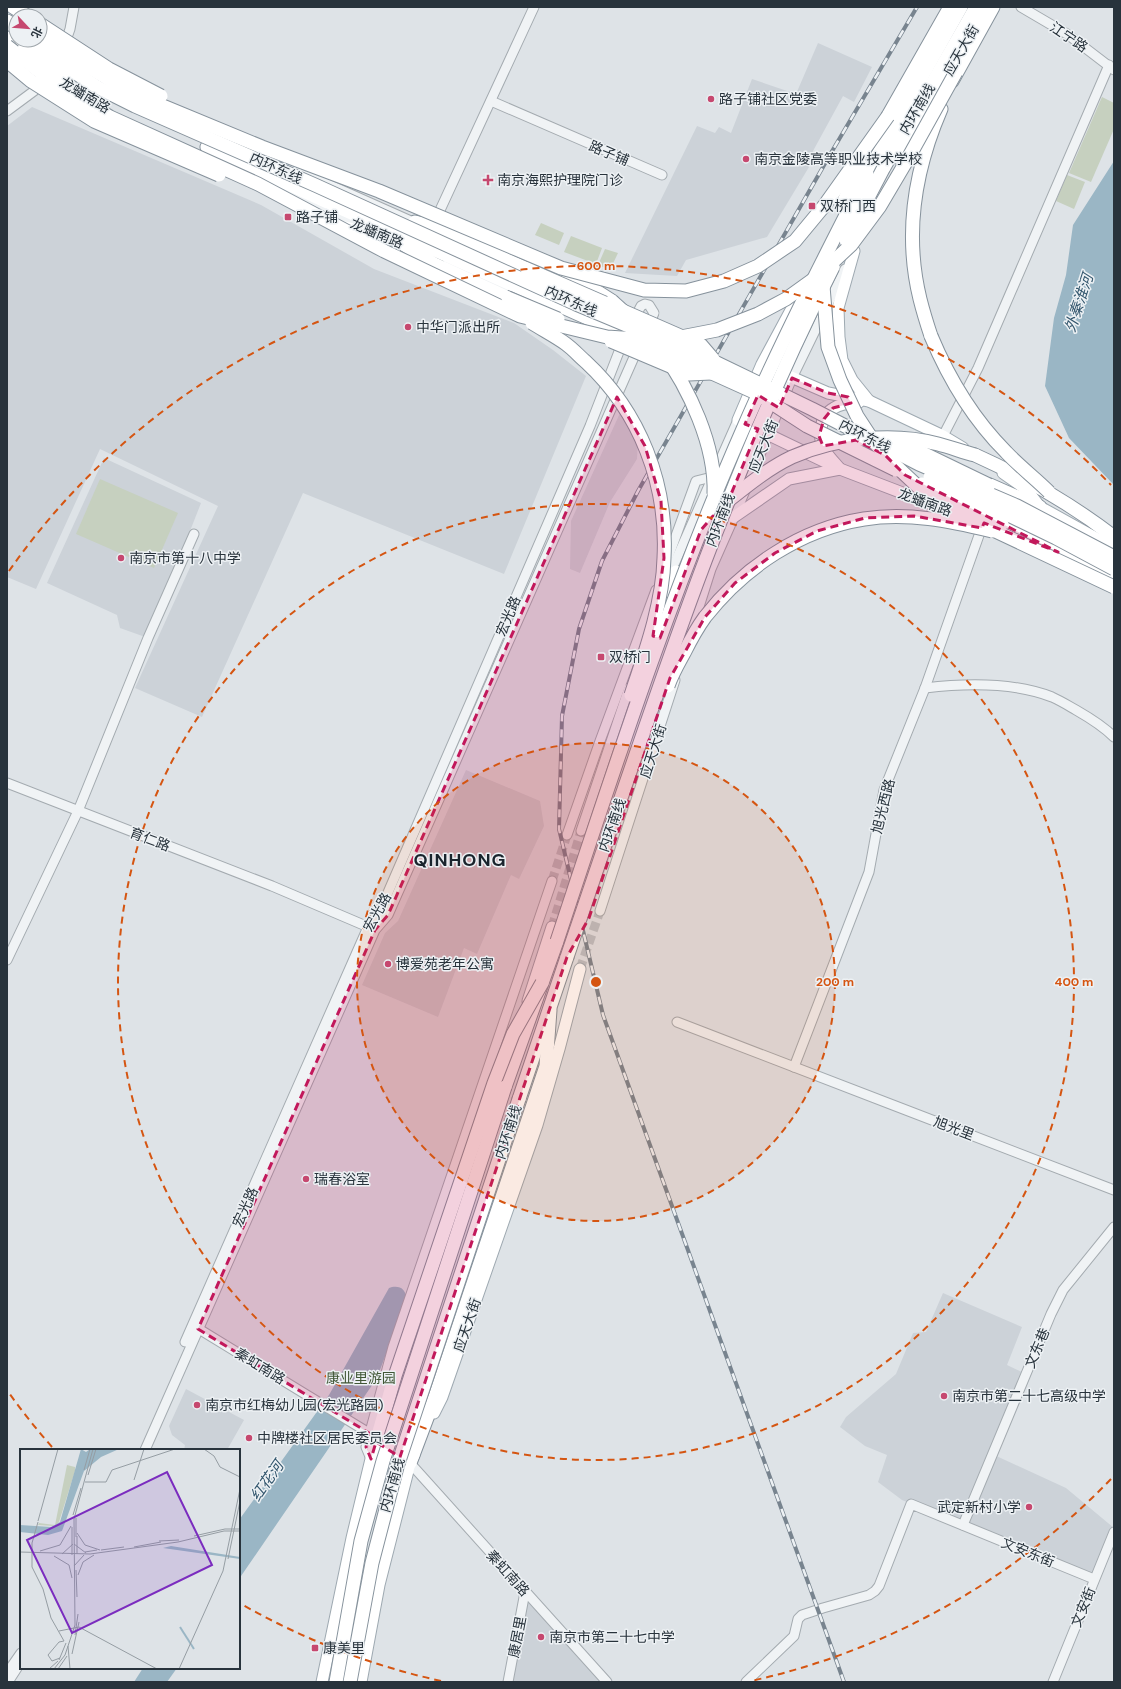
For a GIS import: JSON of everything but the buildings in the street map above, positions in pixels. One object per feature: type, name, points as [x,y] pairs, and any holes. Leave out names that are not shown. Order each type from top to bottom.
[{"type":"highway","points":[[950,7],[860,167],[839,212],[829,240],[823,287],[828,347],[840,380],[857,416],[874,442],[896,466],[929,497],[993,526],[1058,552]]},
{"type":"highway","name":"内环南线","points":[[336,1682],[361,1541],[383,1461],[505,1087],[557,941],[655,651],[694,548],[743,430],[790,325],[857,195],[961,7]]},
{"type":"highway","name":"内环南线","points":[[350,1682],[372,1564],[397,1467],[567,957],[671,653],[714,535],[748,451],[814,304],[882,169],[976,7]]},
{"type":"highway","points":[[520,316],[607,337],[637,339],[682,337],[717,330],[758,314],[781,302],[818,276],[851,245],[887,193],[993,7]]},
{"type":"highway","points":[[48,29],[109,69],[182,108],[222,136]]},
{"type":"highway","points":[[48,40],[118,85],[153,102],[262,147],[379,191],[561,268],[644,290],[686,290],[724,281],[758,266],[795,241],[824,206],[888,116]]},
{"type":"highway","points":[[7,46],[55,84],[110,117],[258,184],[384,251],[520,316],[567,344],[596,372],[633,420],[655,473],[661,501],[664,558],[657,608],[640,669]]},
{"type":"highway","name":"内环东线","points":[[32,48],[90,91],[129,111],[366,220],[682,358],[715,368]]},
{"type":"highway","name":"内环东线","points":[[33,48],[97,86],[135,106],[294,176],[715,368],[983,504],[1056,538],[1114,569]]},
{"type":"highway","points":[[7,61],[31,81],[94,121],[335,226],[373,234]]},
{"type":"highway","points":[[956,72],[936,120],[919,169],[913,211],[913,248],[919,298],[931,336],[942,363],[958,392],[1005,452],[1049,492]]},
{"type":"highway","points":[[403,244],[434,264],[508,298],[690,374],[715,368],[701,345],[433,226],[415,222]]},
{"type":"highway","points":[[561,268],[612,301],[654,341],[671,363],[692,403],[702,427],[710,459],[714,496],[712,530],[706,570],[694,613],[670,678],[589,918],[567,957]]},
{"type":"highway","points":[[754,387],[808,426],[993,526],[1114,587]]},
{"type":"highway","points":[[754,387],[801,396],[881,432],[990,486],[1040,508]]},
{"type":"highway","name":"内环东线","points":[[754,387],[812,409],[919,464],[1017,506],[1114,557]]},
{"type":"highway","points":[[557,941],[567,886],[640,669],[676,572],[695,537],[720,508],[750,482],[792,457],[824,446],[858,439],[915,440],[937,443],[975,456],[1049,492],[1089,518],[1114,537]]},
{"type":"highway","points":[[670,678],[705,617],[735,584],[775,553],[798,539],[838,524],[865,518],[889,516],[914,516],[993,526]]},
{"type":"highway","points":[[370,1435],[395,1376],[494,1083],[513,1034],[542,983]]},
{"type":"highway","points":[[410,1463],[436,1394],[546,1066],[550,1010]]},
{"type":"main road","name":"应天大街","points":[[738,420],[762,364],[903,102],[956,7]]},
{"type":"main road","name":"应天大街","points":[[899,159],[985,7]]},
{"type":"main road","points":[[854,251],[838,308],[839,337],[842,360],[852,380],[869,401]]},
{"type":"main road","points":[[762,364],[828,393],[869,401],[943,436],[997,469],[1027,490],[1040,508],[1114,548]]},
{"type":"main road","points":[[734,517],[789,479],[840,469],[825,451],[819,436],[824,420],[834,408],[845,404],[869,401]]},
{"type":"main road","name":"龙蟠南路","points":[[738,420],[840,469],[906,496],[993,526],[1058,552],[1114,579]]},
{"type":"main road","points":[[322,1682],[352,1538],[371,1459],[370,1435],[401,1377],[552,927]]},
{"type":"main road","name":"应天大街","points":[[361,1682],[379,1585],[410,1463],[442,1397],[537,1125],[580,969]]},
{"type":"street","points":[[7,111],[34,91],[50,73],[60,56],[70,29],[74,7]]},
{"type":"street","points":[[433,226],[534,7]]},
{"type":"street","name":"江宁路","points":[[1021,7],[1067,34],[1111,68]]},
{"type":"street","name":"龙蟠南路","points":[[60,56],[115,89],[152,108],[222,136],[415,222],[510,268],[632,323]]},
{"type":"street","points":[[943,436],[978,368],[1111,68]]},
{"type":"street","name":"龙蟠南路","points":[[50,73],[106,109],[274,185],[373,234],[403,244],[624,340]]},
{"type":"street","name":"路子铺","points":[[491,101],[662,175]]},
{"type":"street","name":"应天大街","points":[[600,911],[711,569],[792,378],[899,159]]},
{"type":"street","name":"宏光路","points":[[139,1449],[195,1327],[371,928],[380,911],[590,426],[620,349],[641,306],[645,304],[653,309],[654,313],[388,915],[371,928]]},
{"type":"street","points":[[620,349],[635,356]]},
{"type":"street","name":"应天大街","points":[[582,830],[663,588],[738,420]]},
{"type":"street","points":[[568,835],[600,741],[696,481],[712,477]]},
{"type":"street","name":"旭光西路","points":[[794,1068],[869,872],[884,790],[993,526]]},
{"type":"street","points":[[7,960],[78,811],[148,638],[194,534]]},
{"type":"street","points":[[925,688],[952,684],[1022,688],[1053,698],[1088,716],[1114,737]]},
{"type":"street","name":"育仁路","points":[[7,783],[272,886],[371,928]]},
{"type":"street","points":[[370,1435],[393,1347],[552,881]]},
{"type":"street","name":"旭光里","points":[[677,1022],[794,1068],[977,1136],[1114,1190]]},
{"type":"street","name":"文东巷","points":[[963,1525],[1051,1314],[1063,1290],[1114,1227]]},
{"type":"street","name":"宏光路","points":[[145,1449],[195,1327]]},
{"type":"street","name":"秦虹南路","points":[[195,1327],[321,1404],[370,1435],[410,1463],[607,1682]]},
{"type":"street","name":"文安东街","points":[[746,1682],[794,1636],[798,1619],[802,1615],[869,1595],[876,1591],[911,1504],[1094,1579]]},
{"type":"street","name":"文安街","points":[[1053,1682],[1114,1532]]},
{"type":"street","name":"康居里","points":[[508,1682],[525,1592]]},
{"type":"street","points":[[7,1673],[20,1654]]},
{"type":"street","points":[[8,1682],[20,1665]]},
{"type":"highlighted area","points":[[792,378],[828,393],[848,397],[851,403],[833,408],[824,419],[819,436],[823,446],[856,440],[885,455],[905,475],[1058,552],[984,523],[982,528],[914,516],[865,518],[817,531],[775,553],[735,583],[705,617],[670,678],[589,918],[567,957],[400,1457],[376,1442],[371,1459],[366,1447],[369,1433],[198,1329],[375,930],[388,915],[617,397],[645,446],[661,501],[664,558],[653,636],[660,638],[701,530],[713,516],[715,533],[758,429],[745,424],[758,395],[779,408]]},
{"type":"shaded area","name":"南京金陵高等职业技术学校","points":[[818,43],[872,67],[854,102],[843,96],[813,151],[809,167],[767,237],[686,260],[677,276],[625,273],[697,126],[715,133],[719,127],[731,133],[752,79],[796,94]]},
{"type":"shaded area","points":[[32,107],[261,205],[374,269],[514,323],[553,350],[586,376],[504,574],[303,493],[202,717],[135,688],[218,506],[100,449],[36,589],[7,577],[7,126]]},
{"type":"shaded area","points":[[620,413],[638,441],[637,459],[610,502],[580,573],[570,569],[571,521]]},
{"type":"shaded area","name":"南京市第十八中学","points":[[104,458],[201,503],[190,531],[194,534],[148,638],[120,628],[117,615],[47,583]]},
{"type":"shaded area","points":[[466,770],[540,801],[544,826],[519,879],[511,875],[477,954],[464,948],[438,1017],[362,985],[385,933],[398,921]]},
{"type":"shaded area","name":"南京市第二十七高级中学","points":[[943,1293],[1022,1327],[1007,1365],[1026,1374],[992,1454],[1066,1488],[1114,1528],[1094,1579],[902,1500],[878,1482],[887,1455],[865,1446],[840,1427],[846,1417],[896,1374],[913,1333],[926,1332]]},
{"type":"shaded area","name":"南京市红梅幼儿园(宏光路园)","points":[[186,1389],[244,1420],[228,1449],[184,1449],[185,1445],[172,1435],[169,1426]]},
{"type":"shaded area","name":"南京市第二十七中学","points":[[525,1592],[607,1682],[508,1682]]},
{"type":"green space","points":[[1102,97],[1114,103],[1114,129],[1091,182],[1069,173]]},
{"type":"green space","points":[[1067,175],[1085,182],[1074,209],[1056,201]]},
{"type":"green space","points":[[541,223],[564,233],[559,245],[535,235]]},
{"type":"green space","points":[[571,236],[602,248],[596,264],[564,252]]},
{"type":"green space","points":[[605,249],[618,253],[610,270],[598,265]]},
{"type":"green space","points":[[100,479],[178,513],[154,568],[76,534]]},
{"type":"water","name":"外秦淮河","points":[[1114,161],[1114,485],[1069,438],[1045,386],[1054,318],[1066,275],[1073,225]]},
{"type":"water","points":[[398,1287],[402,1289],[407,1298],[377,1378],[240,1578],[240,1519],[329,1395],[389,1288]]},
{"type":"water","points":[[142,1669],[176,1669],[167,1682],[134,1682]]},
{"type":"tunnel","points":[[552,927],[581,831]]},
{"type":"tunnel","points":[[552,881],[567,835]]},
{"type":"tunnel","points":[[580,969],[600,911]]},
{"type":"railway","points":[[844,1682],[603,1015],[559,829],[562,716],[579,629],[602,561],[638,491],[831,153],[917,7]]},
{"type":"place","name":"路子铺社区党委","points":[[711,99]]},
{"type":"place","name":"南京金陵高等职业技术学校","points":[[746,159]]},
{"type":"place","name":"南京海熙护理院门诊","points":[[488,180]]},
{"type":"place","name":"双桥门西","points":[[812,206]]},
{"type":"place","name":"路子铺","points":[[288,217]]},
{"type":"place","name":"中华门派出所","points":[[408,327]]},
{"type":"place","name":"南京市第十八中学","points":[[121,558]]},
{"type":"place","name":"双桥门","points":[[601,657]]},
{"type":"place","name":"博爱苑老年公寓","points":[[388,964]]},
{"type":"place","name":"瑞春浴室","points":[[306,1179]]},
{"type":"place","name":"南京市第二十七高级中学","points":[[944,1396]]},
{"type":"place","name":"南京市红梅幼儿园(宏光路园)","points":[[197,1405]]},
{"type":"place","name":"中牌楼社区居民委员会","points":[[249,1438]]},
{"type":"place","name":"武定新村小学","points":[[1029,1507]]},
{"type":"place","name":"南京市第二十七中学","points":[[541,1637]]},
{"type":"place","name":"康美里","points":[[315,1648]]},
{"type":"district","name":"QINHONG","points":[[460,860]]},
{"type":"park label","name":"康业里游园","points":[[361,1378]]},
{"type":"water label","name":"红花河","points":[[267,1481]]}]
